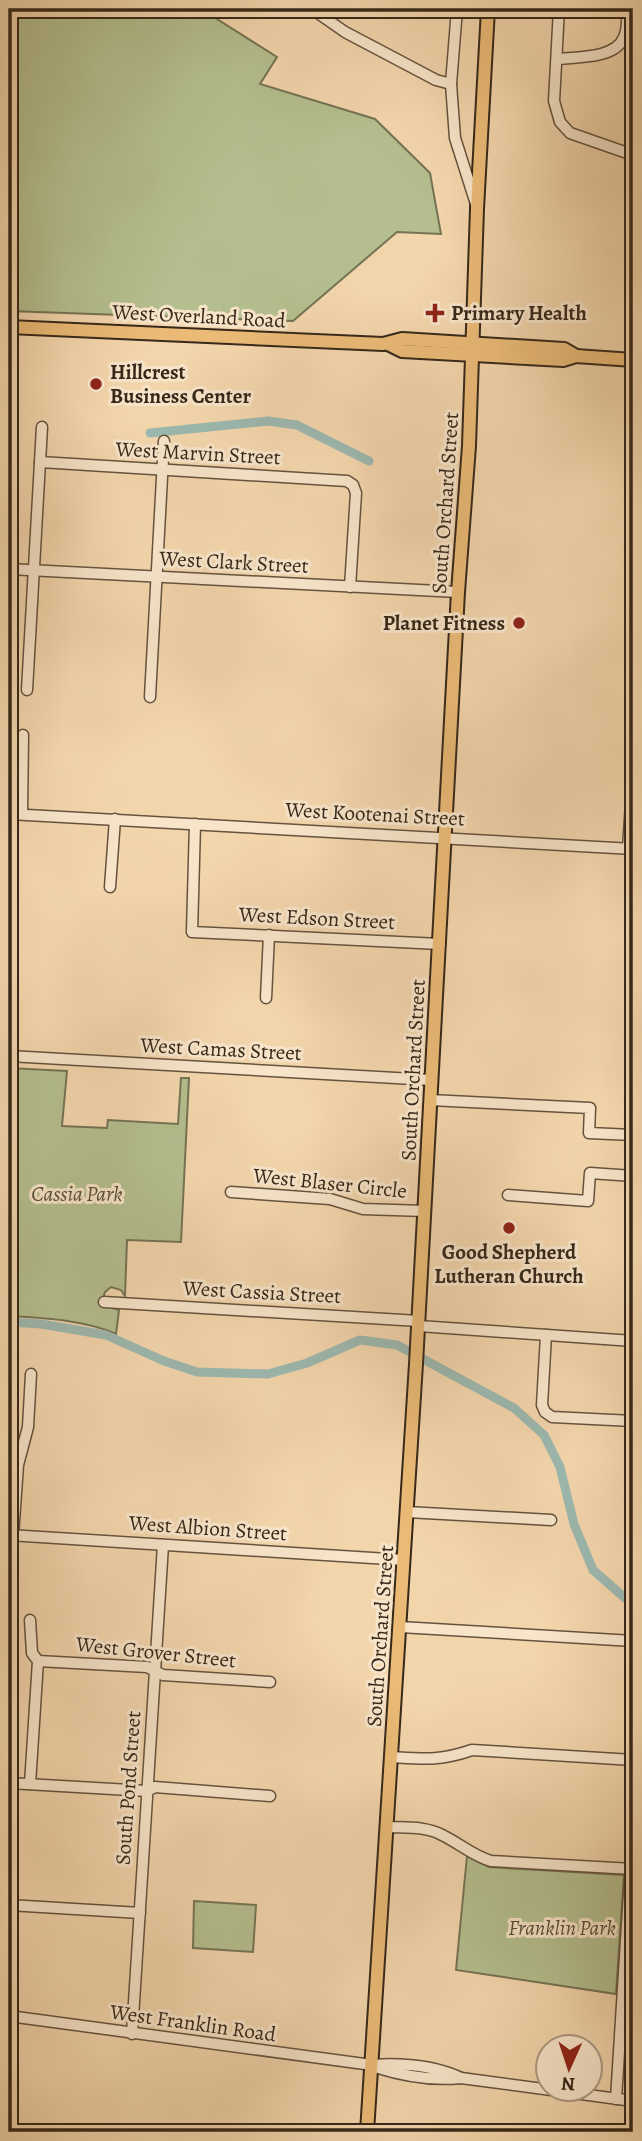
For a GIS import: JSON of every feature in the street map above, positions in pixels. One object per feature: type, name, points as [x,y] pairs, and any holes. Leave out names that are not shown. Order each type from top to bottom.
[{"type":"main road","name":"South Orchard Street","points":[[367,2132],[419,1324],[458,592],[474,349],[477,209],[488,9]]},
{"type":"main road","name":"West Overland Road","points":[[9,327],[388,344],[402,351],[474,349],[563,360],[576,356],[633,360]]},
{"type":"street","points":[[312,9],[345,32],[436,80],[451,84]]},
{"type":"street","points":[[457,9],[451,84],[455,138],[477,209]]},
{"type":"street","points":[[559,9],[555,101],[561,122],[576,136],[633,155]]},
{"type":"street","points":[[557,59],[617,49],[624,39],[627,9]]},
{"type":"street","points":[[27,690],[41,427]]},
{"type":"street","points":[[150,697],[164,441]]},
{"type":"street","name":"West Marvin Street","points":[[40,462],[347,481],[353,485],[356,493],[350,587]]},
{"type":"street","name":"West Clark Street","points":[[9,569],[458,592]]},
{"type":"street","points":[[22,814],[23,735]]},
{"type":"street","points":[[631,848],[633,773]]},
{"type":"street","name":"West Kootenai Street","points":[[9,814],[631,848]]},
{"type":"street","points":[[110,887],[115,819]]},
{"type":"street","name":"West Edson Street","points":[[195,824],[192,932],[440,944]]},
{"type":"street","points":[[266,999],[269,935]]},
{"type":"street","name":"West Camas Street","points":[[9,1056],[431,1080]]},
{"type":"street","points":[[430,1100],[590,1108],[589,1133],[633,1135]]},
{"type":"street","points":[[508,1195],[588,1200],[590,1173],[633,1176]]},
{"type":"street","name":"West Blaser Circle","points":[[231,1192],[330,1199],[363,1209],[425,1211]]},
{"type":"street","name":"West Cassia Street","points":[[104,1302],[633,1341]]},
{"type":"street","points":[[547,1335],[542,1405],[545,1412],[552,1417],[633,1421]]},
{"type":"street","points":[[11,1536],[18,1465],[28,1427],[31,1374]]},
{"type":"street","points":[[407,1512],[551,1520]]},
{"type":"street","name":"West Albion Street","points":[[11,1536],[404,1560]]},
{"type":"street","name":"South Pond Street","points":[[132,2034],[163,1545]]},
{"type":"street","points":[[30,1620],[32,1653],[38,1661],[30,1784]]},
{"type":"street","points":[[400,1627],[633,1641]]},
{"type":"street","name":"West Grover Street","points":[[38,1661],[147,1667],[163,1675],[270,1682]]},
{"type":"street","points":[[392,1757],[434,1760],[472,1749],[633,1760]]},
{"type":"street","points":[[9,1783],[147,1791],[155,1787],[270,1796]]},
{"type":"street","points":[[387,1827],[424,1829],[440,1833],[477,1856],[491,1861],[632,1869]]},
{"type":"street","points":[[616,2099],[633,1830]]},
{"type":"street","points":[[9,1905],[139,1913]]},
{"type":"street","name":"West Franklin Road","points":[[9,2017],[372,2065],[397,2074],[443,2080],[461,2078],[633,2101]]},
{"type":"green space","points":[[9,9],[201,9],[277,57],[260,84],[375,119],[430,173],[441,234],[397,232],[293,321],[9,311]]},
{"type":"green space","name":"Cassia Park","points":[[9,1068],[67,1071],[62,1126],[107,1128],[108,1120],[178,1124],[181,1078],[189,1078],[181,1242],[127,1240],[125,1296],[121,1290],[111,1287],[103,1298],[108,1307],[119,1310],[116,1334],[78,1323],[9,1316]]},
{"type":"green space","name":"Franklin Park","points":[[467,1856],[489,1867],[624,1875],[616,1994],[456,1970]]},
{"type":"green space","points":[[194,1901],[256,1905],[253,1952],[193,1948]]},
{"type":"waterway","points":[[150,433],[268,421],[297,425],[369,461]]},
{"type":"waterway","points":[[9,1322],[41,1324],[106,1335],[164,1361],[197,1372],[268,1374],[307,1363],[360,1340],[397,1345],[514,1408],[544,1435],[560,1467],[574,1524],[593,1570],[633,1605]]},
{"type":"place","name":"Primary Health","points":[[435,313]]},
{"type":"place","name":"Hillcrest Business Center","points":[[96,384]]},
{"type":"place","name":"Planet Fitness","points":[[519,623]]},
{"type":"place","name":"Good Shepherd Lutheran Church","points":[[509,1228]]}]
